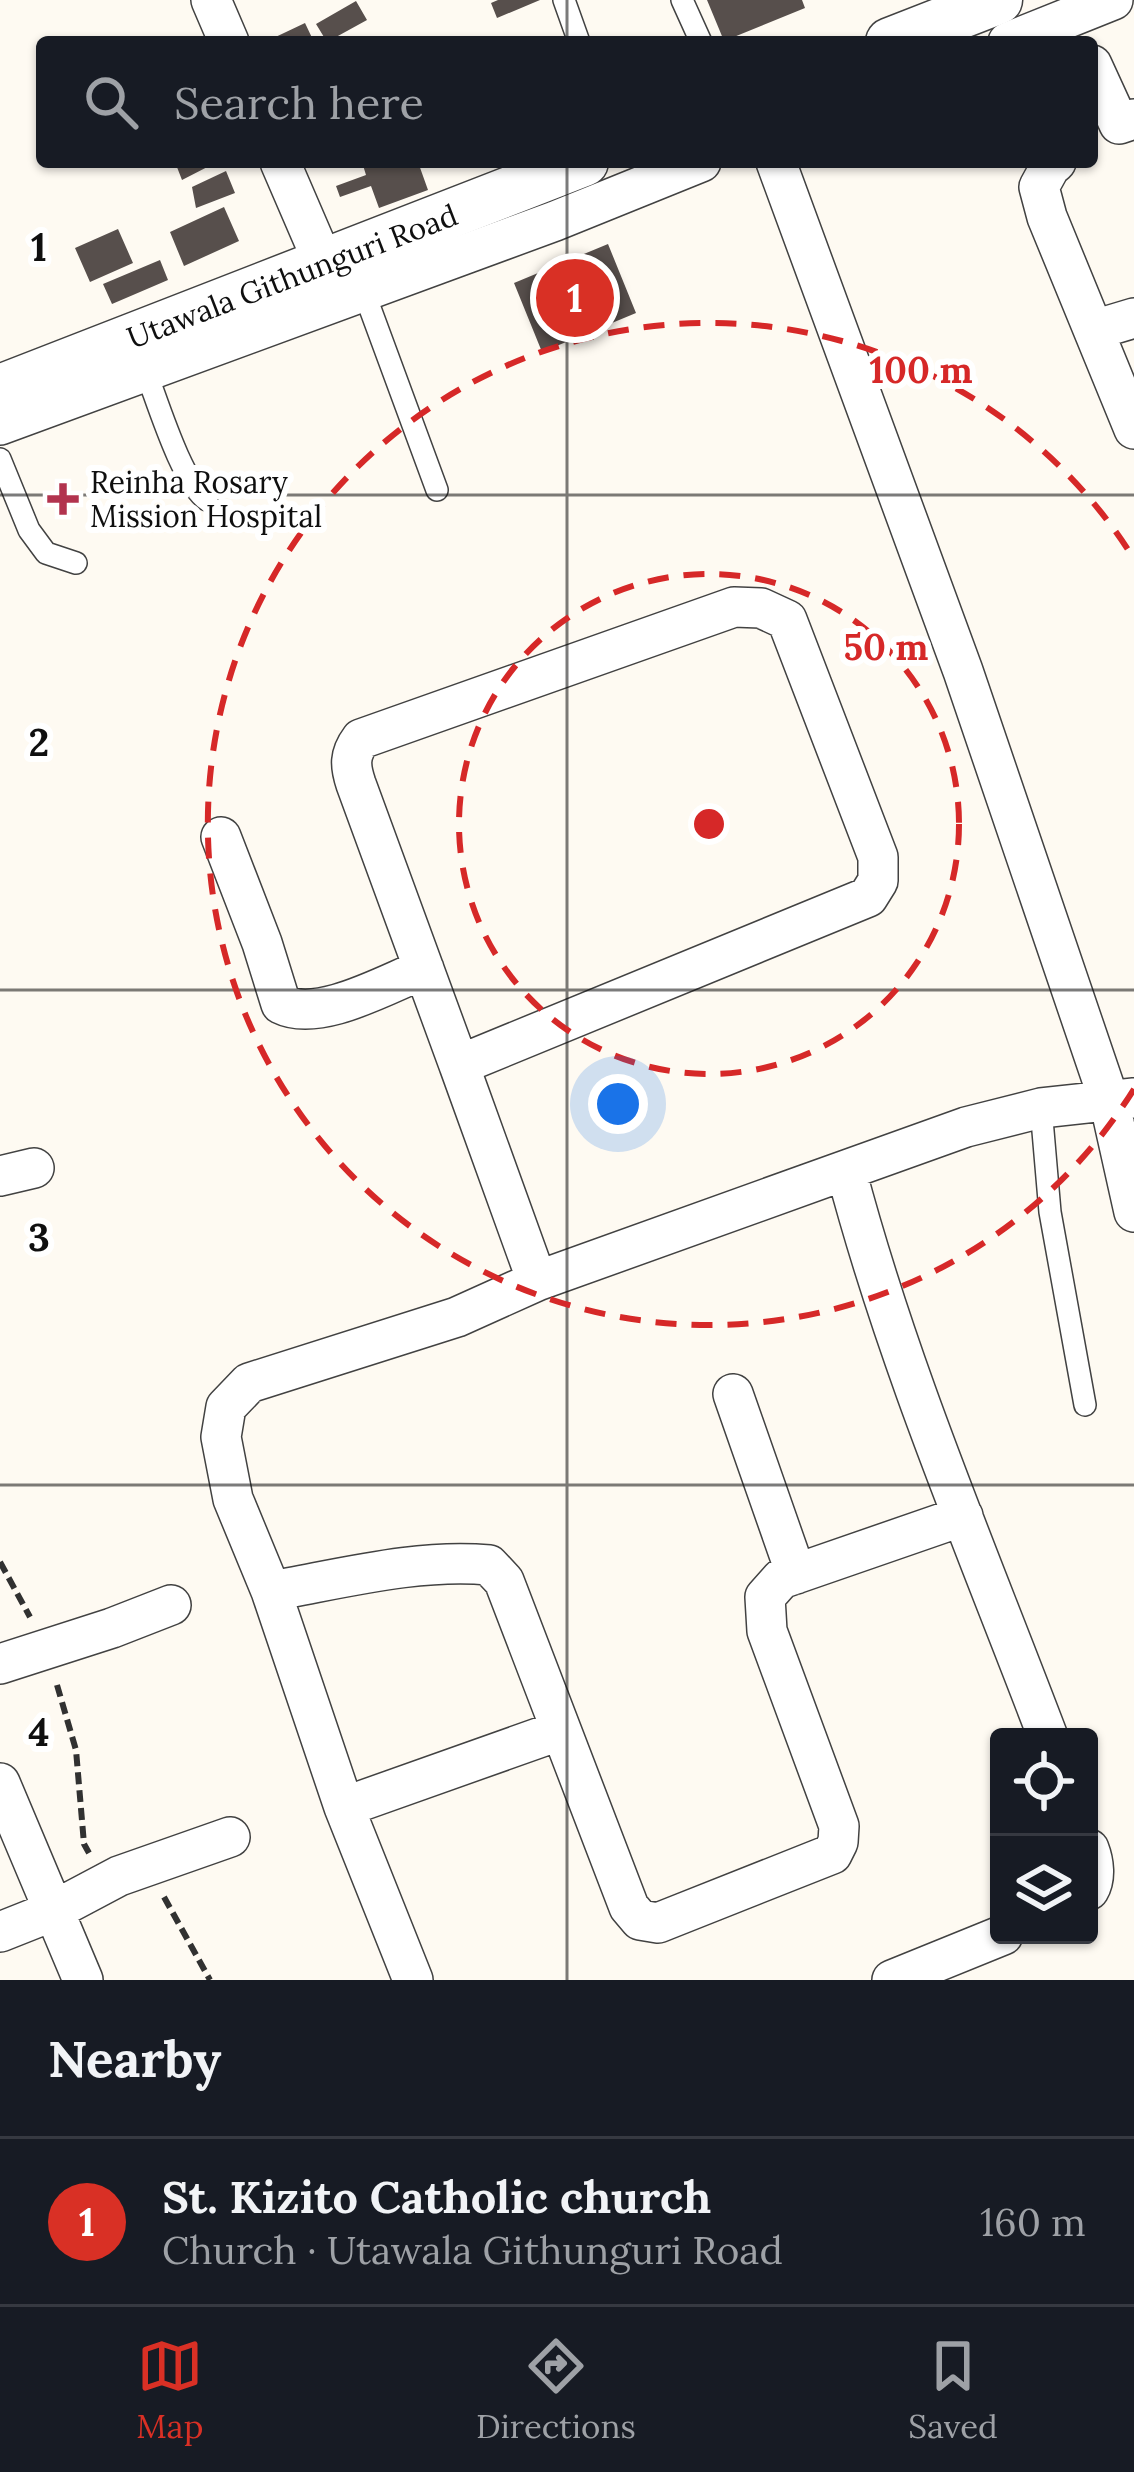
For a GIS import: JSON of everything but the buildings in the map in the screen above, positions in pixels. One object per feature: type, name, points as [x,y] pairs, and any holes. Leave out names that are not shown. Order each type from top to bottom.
[{"type":"street","points":[[211,0],[226,36]]},
{"type":"street","points":[[899,36],[936,11],[998,0]]},
{"type":"street","points":[[1042,36],[1076,30],[1113,0]]},
{"type":"street","points":[[1098,81],[1115,127]]},
{"type":"street","points":[[283,168],[324,264]]},
{"type":"street","name":"Utawala Githunguri Road","points":[[0,389],[569,168]]},
{"type":"street","points":[[0,425],[534,229],[686,168]]},
{"type":"street","points":[[778,168],[1121,1099],[1134,1212]]},
{"type":"street","points":[[1049,168],[1039,187],[1047,217],[1134,428]]},
{"type":"street","points":[[1094,330],[1134,318]]},
{"type":"street","points":[[459,1065],[868,897],[878,881],[878,857],[787,620],[761,608],[734,607],[361,739],[353,749],[350,766],[459,1065],[538,1281]]},
{"type":"street","points":[[221,837],[281,1004],[311,1010],[424,969]]},
{"type":"street","points":[[412,1980],[233,1499],[221,1437],[226,1407],[249,1383],[457,1317],[538,1281],[966,1127],[1041,1108],[1121,1099]]},
{"type":"street","points":[[846,1171],[868,1254],[1045,1728]]},
{"type":"street","points":[[733,1394],[796,1574]]},
{"type":"street","points":[[271,1592],[392,1570],[489,1565],[504,1581],[629,1907],[640,1920],[658,1923],[832,1854],[838,1842],[838,1826],[766,1631],[765,1597],[781,1579],[963,1516]]},
{"type":"street","points":[[0,1664],[171,1605]]},
{"type":"street","points":[[344,1807],[561,1730]]},
{"type":"street","points":[[0,1783],[83,1980]]},
{"type":"street","points":[[0,1932],[119,1876],[230,1837]]},
{"type":"street","points":[[892,1980],[990,1940]]},
{"type":"lane","points":[[564,0],[577,36]]},
{"type":"lane","points":[[682,0],[697,36]]},
{"type":"lane","points":[[364,292],[437,490]]},
{"type":"lane","points":[[146,372],[185,470],[208,500]]},
{"type":"lane","points":[[0,459],[29,530],[46,553],[76,563]]},
{"type":"lane","points":[[1041,1108],[1050,1212],[1085,1405]]},
{"type":"path","points":[[0,1562],[47,1648],[76,1750],[84,1844],[97,1868],[160,1891],[210,1980]]},
{"type":"place","name":"St. Kizito Catholic church","points":[[575,298]]},
{"type":"place","name":"Reinha Rosary Mission Hospital","points":[[63,499]]}]
